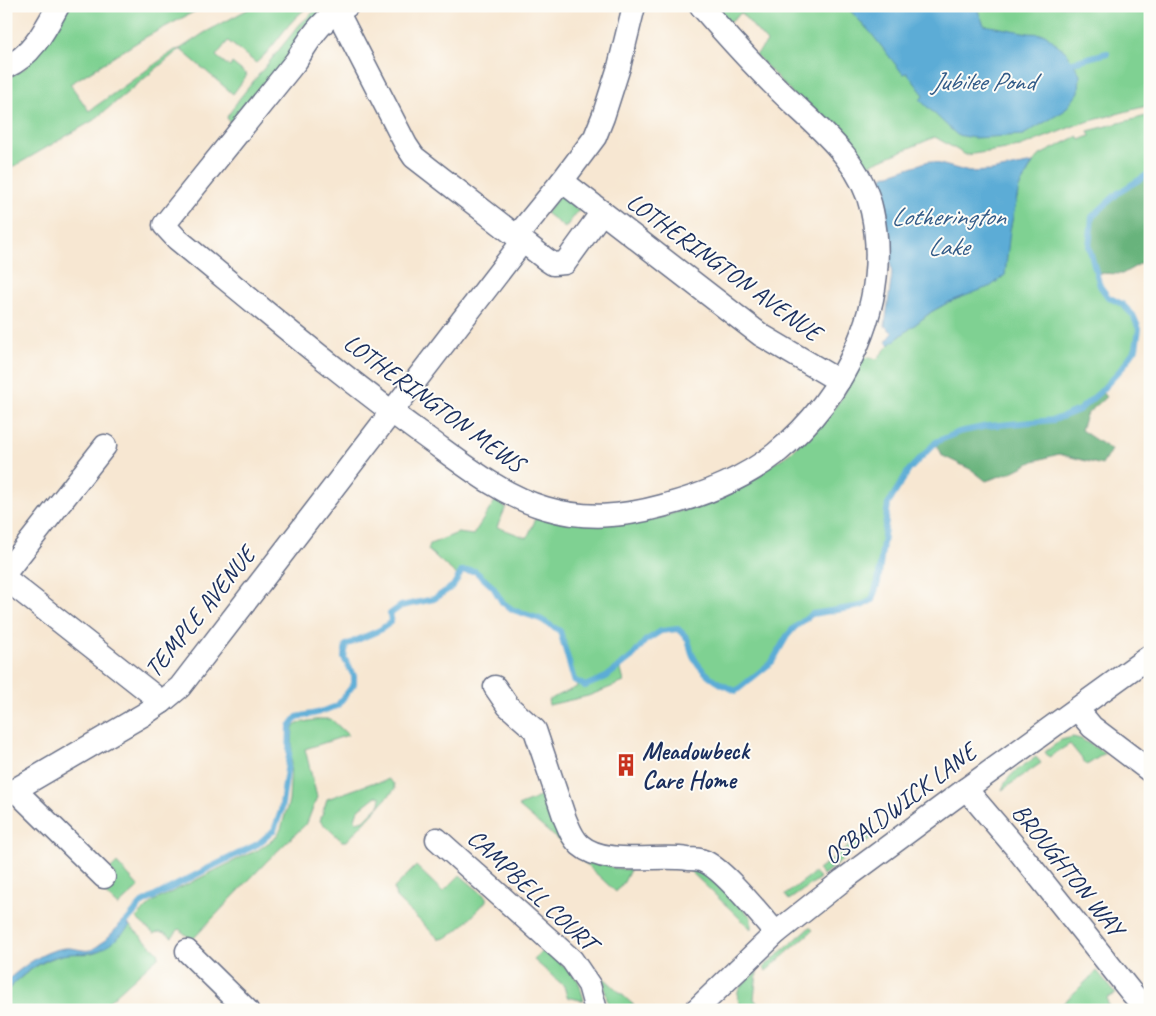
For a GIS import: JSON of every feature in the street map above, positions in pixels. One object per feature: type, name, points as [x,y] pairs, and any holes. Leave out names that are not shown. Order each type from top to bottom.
[{"type":"street","points":[[6,67],[29,51],[48,25],[58,6]]},
{"type":"street","points":[[391,412],[595,137],[603,117],[634,6]]},
{"type":"street","name":"LOTHERINGTON MEWS","points":[[342,9],[325,20],[313,34],[296,61],[164,225],[177,239],[391,412],[474,472],[507,492],[544,508],[585,516],[612,517],[692,498],[734,480],[774,455],[809,422],[838,382],[858,346],[868,318],[876,277],[872,209],[859,174],[840,149],[782,93],[701,6]]},
{"type":"street","name":"LOTHERINGTON AVENUE","points":[[342,9],[406,145],[414,156],[553,264],[564,263],[602,212]]},
{"type":"street","name":"LOTHERINGTON AVENUE","points":[[562,182],[761,335],[838,382]]},
{"type":"street","name":"TEMPLE AVENUE","points":[[11,793],[162,702],[180,687],[391,412]]},
{"type":"street","points":[[6,572],[105,446]]},
{"type":"street","points":[[6,579],[162,702]]},
{"type":"street","name":"OSBALDWICK LANE","points":[[696,1010],[776,933],[842,880],[1150,656]]},
{"type":"street","points":[[495,688],[508,706],[535,730],[570,833],[581,846],[594,852],[614,857],[636,859],[678,857],[703,861],[715,868],[730,882],[776,933]]},
{"type":"street","points":[[1077,709],[1092,727],[1150,771]]},
{"type":"street","name":"BROUGHTON WAY","points":[[966,789],[1147,1010]]},
{"type":"street","points":[[11,793],[104,877]]},
{"type":"street","name":"CAMPBELL COURT","points":[[438,839],[572,960],[589,985],[596,1010]]},
{"type":"street","points":[[187,951],[247,1010]]},
{"type":"green space","points":[[65,6],[205,6],[144,38],[70,84],[89,111],[175,50],[180,49],[94,120],[6,171],[6,79],[25,68]]},
{"type":"green space","points":[[254,6],[310,6],[288,26],[256,63],[228,41],[216,56],[230,67],[232,63],[247,75],[233,94],[180,49],[204,33]]},
{"type":"green space","points":[[711,6],[1150,6],[1150,105],[1079,124],[1020,147],[966,155],[935,137],[862,168],[756,55],[767,42],[741,13],[727,24]]},
{"type":"green space","points":[[327,7],[302,28],[288,61],[235,123],[229,122],[227,117],[239,99],[300,24],[317,9]]},
{"type":"green space","points":[[1150,115],[1150,173],[1118,193],[1089,247],[1100,286],[1108,297],[1122,304],[1133,315],[1139,329],[1136,348],[1122,368],[1099,393],[1079,410],[1054,420],[988,426],[959,432],[936,442],[909,470],[888,504],[878,582],[872,600],[861,606],[812,614],[787,636],[772,662],[736,691],[717,682],[701,668],[693,656],[687,639],[677,629],[661,631],[645,641],[633,656],[620,666],[624,682],[588,696],[549,705],[548,700],[577,687],[560,631],[540,619],[513,610],[502,602],[493,587],[475,571],[462,571],[458,576],[428,550],[430,544],[458,533],[473,535],[495,501],[506,507],[497,527],[527,538],[538,514],[652,520],[718,499],[789,454],[830,414],[843,396],[863,357],[877,359],[889,345],[931,312],[949,302],[1010,230],[1019,188],[1033,163],[1040,155],[1078,136],[1080,140],[1090,136],[1088,131]]},
{"type":"green space","points":[[1150,173],[1150,261],[1145,261],[1122,274],[1096,273],[1089,247],[1092,217],[1118,193]]},
{"type":"green space","points":[[560,195],[579,210],[565,228],[546,213]]},
{"type":"green space","points":[[1102,392],[1106,397],[1086,415],[1081,430],[1111,450],[1102,465],[1059,454],[1034,461],[1012,472],[986,481],[972,470],[941,455],[936,444],[958,434],[988,428],[1054,421],[1079,410]]},
{"type":"green space","points":[[331,719],[348,735],[305,749],[317,797],[307,823],[267,861],[192,940],[179,929],[172,937],[163,932],[154,934],[136,918],[154,901],[258,850],[275,838],[281,829],[289,801],[293,727],[302,722]]},
{"type":"green space","points":[[1073,737],[1081,739],[1105,753],[1087,765],[1070,744],[1049,757],[1045,752],[1061,740]]},
{"type":"green space","points":[[1036,757],[1041,763],[1002,790],[1004,784],[1012,775]]},
{"type":"green space","points":[[388,779],[394,784],[395,789],[347,841],[342,841],[320,821],[327,799],[372,783],[383,782]],"holes":[[[376,796],[381,797],[380,804],[364,820],[356,822],[358,810]]]},
{"type":"green space","points":[[547,794],[565,845],[565,846],[518,806]]},
{"type":"green space","points":[[866,833],[871,838],[823,875],[818,870]]},
{"type":"green space","points":[[575,854],[615,868],[630,870],[616,892]]},
{"type":"green space","points":[[117,863],[139,887],[118,906],[101,890],[115,875],[110,870]]},
{"type":"green space","points":[[416,866],[443,892],[460,875],[486,897],[486,901],[458,930],[445,938],[439,939],[396,898],[394,888]]},
{"type":"green space","points":[[686,867],[704,870],[751,917],[751,929]]},
{"type":"green space","points":[[814,873],[820,878],[789,900],[785,895]]},
{"type":"green space","points":[[130,926],[158,952],[159,956],[99,1010],[6,1010],[6,992],[33,969],[48,960],[65,954],[89,954],[96,952]]},
{"type":"green space","points":[[810,927],[813,930],[766,971],[764,967]]},
{"type":"green space","points":[[545,948],[578,980],[584,1000],[567,997],[564,986],[534,960]]},
{"type":"green space","points":[[1097,971],[1116,994],[1107,998],[1108,1005],[1112,1010],[1056,1010]]},
{"type":"green space","points":[[757,972],[754,999],[763,1010],[745,1010],[738,998],[739,989]]},
{"type":"green space","points":[[603,979],[605,979],[639,1010],[609,1010]]},
{"type":"water","name":"Jubilee Pond","points":[[846,6],[976,6],[984,25],[1045,34],[1066,52],[1080,74],[1079,92],[1064,111],[1023,135],[974,138],[957,135],[920,100],[924,95],[907,73],[903,74],[871,33]]},
{"type":"water","name":"Lotherington Lake","points":[[929,161],[969,172],[991,171],[1033,163],[1019,188],[1010,230],[1005,275],[991,286],[949,302],[931,312],[889,345],[886,342],[893,333],[885,326],[892,274],[879,183],[884,176]]},
{"type":"water","points":[[124,920],[130,926],[104,948],[92,953],[60,955],[51,958],[34,967],[6,992],[6,981],[34,960],[58,949],[93,949],[106,939]]},
{"type":"waterway","points":[[1073,62],[1107,53]]},
{"type":"waterway","points":[[122,927],[142,903],[258,844],[274,830],[281,811],[289,756],[290,726],[297,717],[337,706],[354,684],[354,676],[344,658],[346,645],[380,630],[391,622],[390,614],[401,606],[434,599],[453,586],[462,571],[475,571],[493,587],[502,602],[513,610],[540,619],[560,631],[574,680],[585,686],[606,677],[633,656],[645,641],[661,631],[678,629],[687,639],[693,656],[701,668],[717,682],[736,691],[772,662],[787,636],[812,614],[861,606],[872,600],[878,582],[888,504],[909,470],[936,442],[959,432],[988,426],[1054,420],[1079,410],[1099,393],[1122,368],[1136,348],[1139,329],[1133,315],[1122,304],[1108,297],[1100,286],[1089,247],[1092,217],[1118,193],[1150,173]]},
{"type":"place","name":"Meadowbeck Care Home","points":[[626,765]]}]
